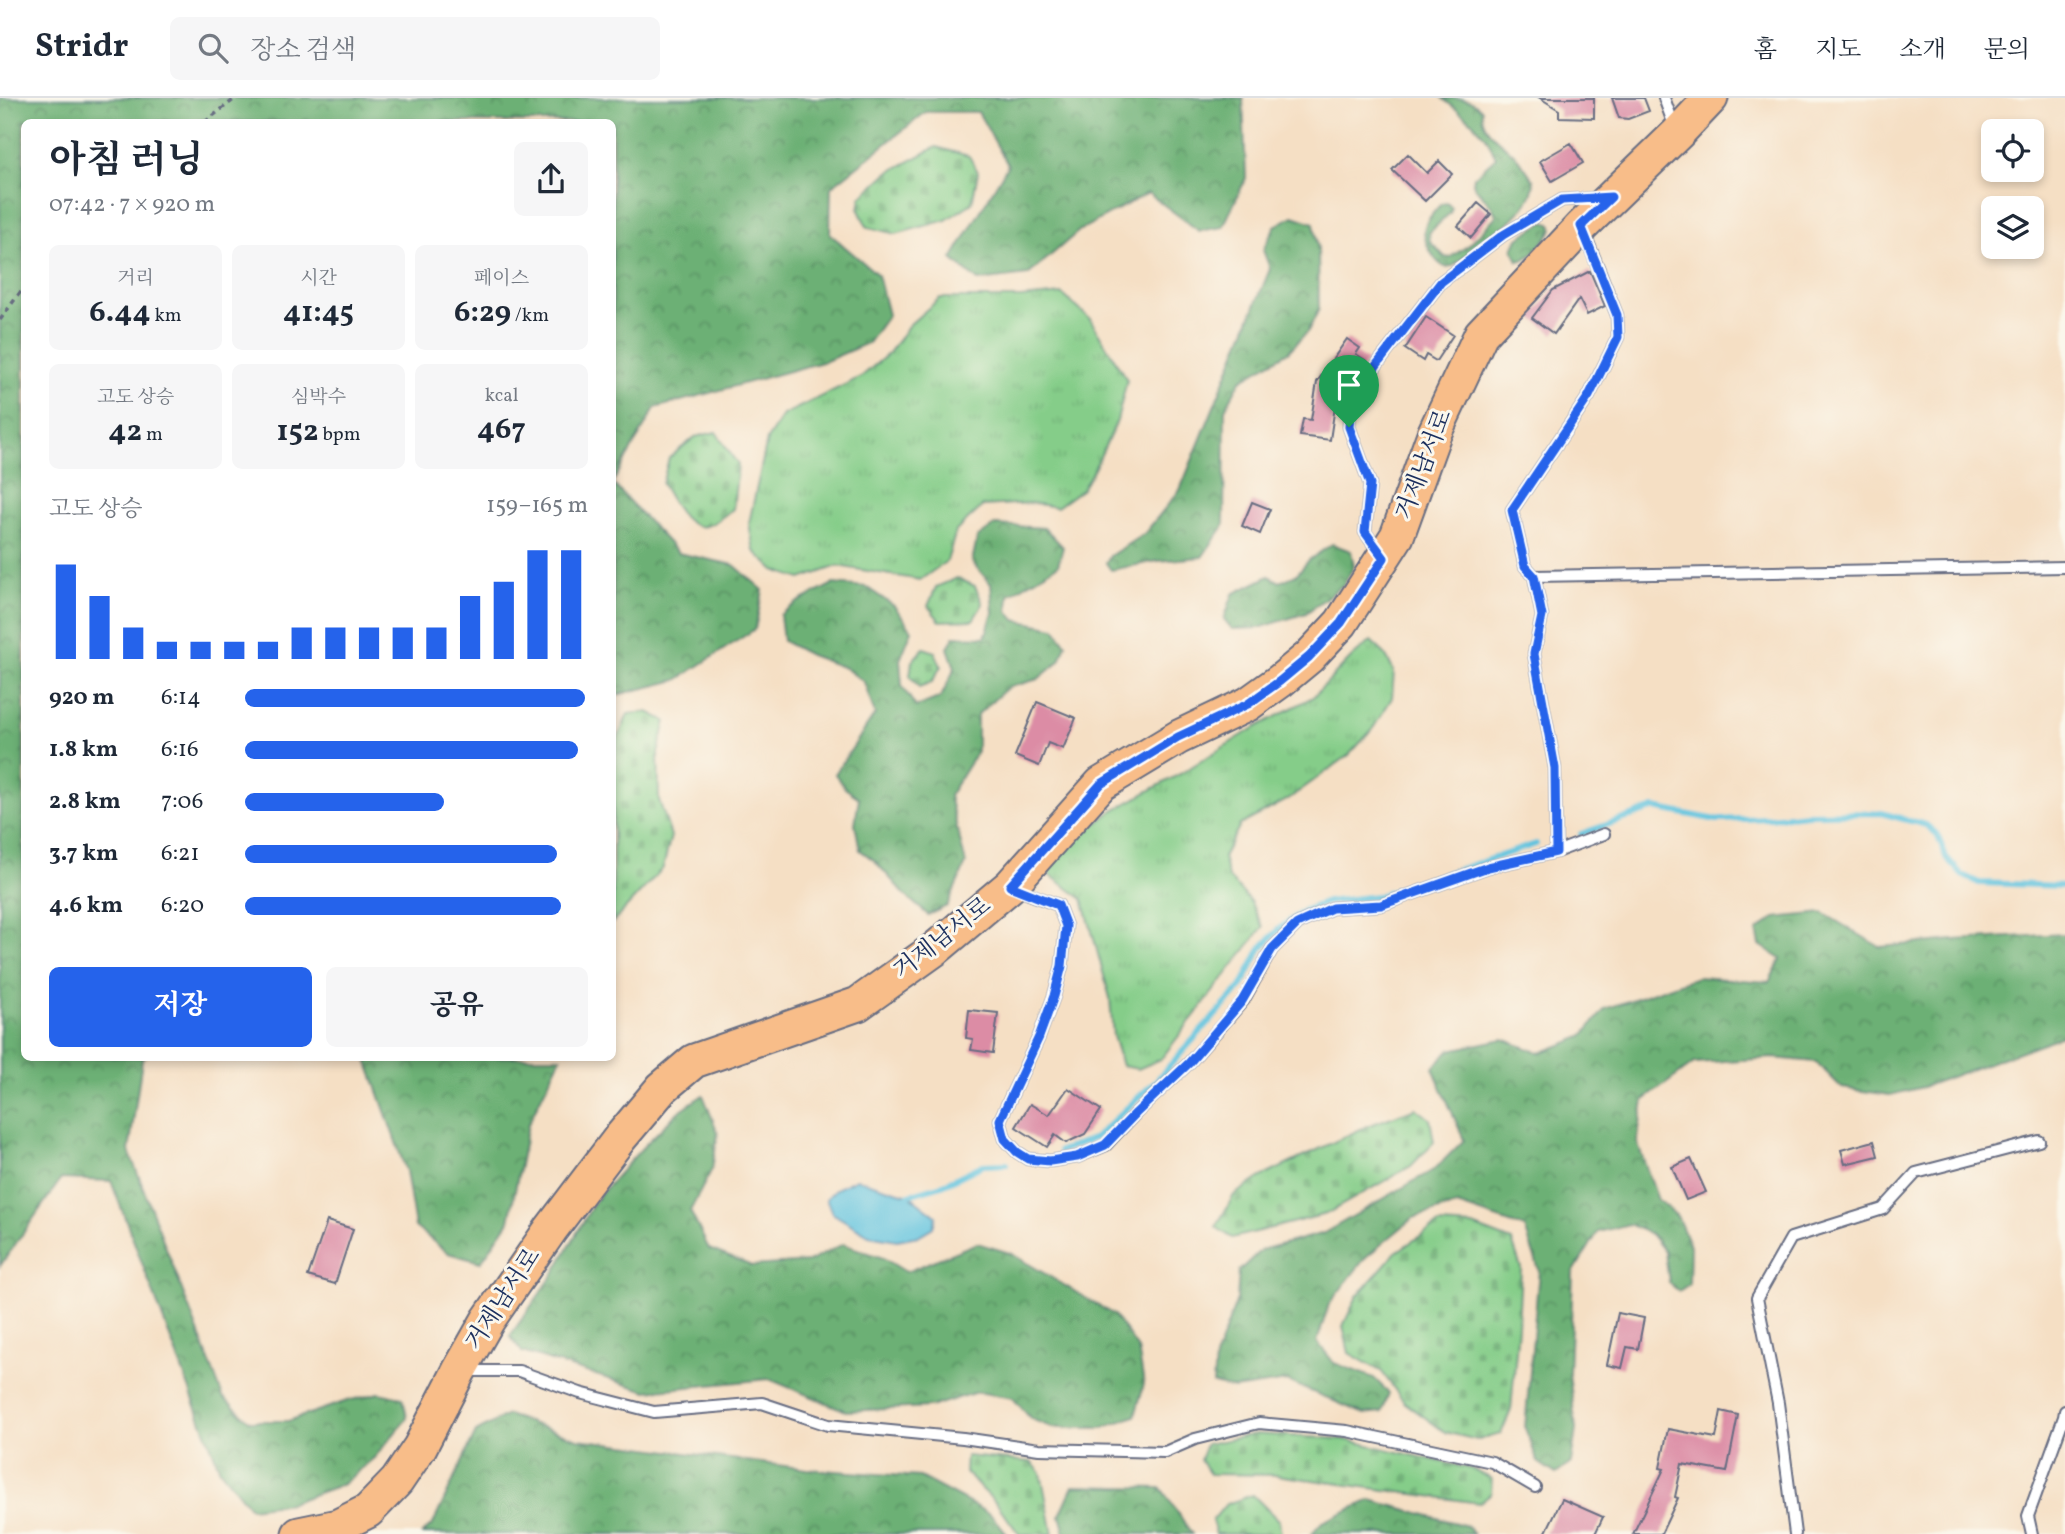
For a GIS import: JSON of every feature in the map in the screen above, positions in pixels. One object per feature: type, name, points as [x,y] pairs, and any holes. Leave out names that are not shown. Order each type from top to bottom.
[{"type":"main road","name":"거제남서로","points":[[299,1534],[338,1526],[368,1511],[397,1480],[420,1447],[488,1320],[551,1229],[662,1088],[694,1061],[858,1004],[935,948],[1010,886],[1101,784],[1178,737],[1248,704],[1309,657],[1341,623],[1397,536],[1434,434],[1481,334],[1581,226],[1711,98]]},
{"type":"lane","points":[[1664,98],[1677,134]]},
{"type":"lane","points":[[1384,558],[1365,532],[1370,484],[1349,427],[1351,398],[1441,282],[1503,235],[1562,200],[1611,197]]},
{"type":"lane","points":[[1556,852],[1555,768],[1534,654],[1542,616],[1534,576],[1525,566],[1512,510],[1589,396],[1618,337],[1617,315],[1581,226]]},
{"type":"lane","points":[[1534,576],[2065,567]]},
{"type":"lane","points":[[1010,886],[1058,905],[1066,926],[1062,966],[1054,996],[1039,1037],[1000,1120],[1005,1139],[1017,1152],[1028,1159],[1050,1161],[1077,1157],[1105,1145],[1189,1063],[1242,1001],[1272,949],[1297,924],[1332,908],[1381,905],[1488,867],[1556,852],[1604,834]]},
{"type":"lane","points":[[1795,1534],[1778,1404],[1757,1298],[1791,1238],[1883,1209],[1916,1173],[2039,1141]]},
{"type":"lane","points":[[459,1371],[519,1370],[580,1392],[654,1412],[762,1404],[828,1425],[963,1438],[1039,1449],[1165,1452],[1195,1439],[1259,1423],[1347,1431],[1492,1462],[1535,1487]]},
{"type":"lane","points":[[2032,1534],[2028,1516],[2065,1411]]},
{"type":"path","points":[[209,119],[236,98]]},
{"type":"path","points":[[0,320],[21,291]]},
{"type":"green space","points":[[0,98],[1243,98],[1246,178],[1223,227],[1199,231],[1148,193],[1080,230],[1028,275],[978,281],[952,259],[1008,165],[978,112],[926,112],[831,187],[830,234],[878,275],[888,315],[868,343],[826,361],[655,408],[616,477],[616,119],[21,119],[21,1061],[142,1061],[129,1151],[223,1397],[250,1421],[288,1421],[379,1393],[403,1398],[407,1418],[375,1457],[343,1484],[290,1503],[250,1508],[220,1470],[111,1181],[61,1179],[0,1266]]},
{"type":"green space","points":[[1442,98],[1464,100],[1478,106],[1489,131],[1520,161],[1534,181],[1530,197],[1521,210],[1494,235],[1448,268],[1437,261],[1428,246],[1424,233],[1427,222],[1441,204],[1447,203],[1452,207],[1450,213],[1429,233],[1430,242],[1449,258],[1469,245],[1496,216],[1473,184],[1474,177],[1496,157],[1486,137]]},
{"type":"green space","points":[[936,147],[969,156],[978,172],[972,203],[946,220],[896,234],[867,227],[859,210],[861,197],[887,173]]},
{"type":"green space","points":[[1293,216],[1314,223],[1318,248],[1319,309],[1308,331],[1288,352],[1241,380],[1225,409],[1224,526],[1202,557],[1158,561],[1111,570],[1106,563],[1110,556],[1145,533],[1180,490],[1270,269],[1263,250],[1275,226]]},
{"type":"green space","points":[[1544,222],[1551,224],[1553,229],[1533,253],[1518,261],[1513,249],[1518,238]]},
{"type":"green space","points":[[1062,294],[1090,319],[1127,380],[1117,421],[1082,489],[1057,507],[1031,503],[983,506],[956,531],[947,561],[920,580],[838,566],[801,579],[774,570],[754,551],[749,523],[767,440],[783,415],[861,377],[889,353],[909,325],[940,298],[1021,298]]},
{"type":"green space","points":[[716,432],[738,465],[733,509],[712,524],[701,526],[686,520],[680,514],[662,484],[669,458],[695,437]]},
{"type":"green space","points":[[616,487],[678,553],[734,565],[763,590],[755,629],[677,680],[616,695]]},
{"type":"green space","points":[[995,525],[1045,528],[1063,547],[1058,565],[1009,595],[1008,611],[1015,620],[1055,628],[1066,644],[1060,661],[1038,679],[1007,688],[977,715],[977,751],[949,796],[966,864],[947,906],[928,915],[906,896],[875,861],[860,850],[855,824],[859,798],[845,788],[835,774],[875,714],[864,682],[845,668],[783,641],[780,615],[798,602],[833,584],[866,587],[894,606],[912,630],[900,660],[902,686],[916,707],[941,697],[955,668],[948,648],[954,636],[985,637],[993,613],[991,584],[972,562],[977,538]]},
{"type":"green space","points":[[1332,544],[1351,551],[1354,566],[1344,584],[1306,613],[1259,628],[1232,629],[1224,619],[1233,594],[1269,576],[1280,582],[1296,575],[1309,560]]},
{"type":"green space","points":[[957,578],[975,586],[983,604],[973,620],[940,621],[928,606],[936,587]]},
{"type":"green space","points":[[1371,641],[1384,653],[1394,671],[1392,698],[1372,730],[1349,755],[1287,800],[1240,825],[1223,857],[1228,877],[1250,901],[1263,927],[1161,1059],[1138,1069],[1122,1066],[1113,1036],[1110,998],[1083,899],[1047,873],[1046,862],[1112,811],[1313,697]]},
{"type":"green space","points":[[924,648],[935,652],[941,666],[932,682],[919,687],[910,676],[912,661]]},
{"type":"green space","points":[[648,712],[666,721],[658,753],[659,800],[671,836],[663,868],[616,919],[616,746],[628,714]]},
{"type":"green space","points":[[1823,913],[1880,947],[2065,934],[2065,1035],[1923,1087],[1890,1095],[1842,1088],[1816,1062],[1773,1058],[1694,1063],[1644,1100],[1637,1142],[1658,1200],[1677,1216],[1690,1246],[1689,1284],[1679,1291],[1669,1283],[1665,1252],[1651,1234],[1629,1224],[1598,1232],[1573,1273],[1569,1373],[1576,1429],[1571,1463],[1556,1474],[1538,1462],[1525,1428],[1539,1270],[1525,1228],[1457,1205],[1413,1218],[1366,1257],[1329,1304],[1317,1342],[1334,1363],[1374,1378],[1389,1393],[1382,1412],[1364,1414],[1287,1381],[1234,1389],[1213,1384],[1215,1358],[1237,1299],[1239,1271],[1261,1250],[1324,1233],[1435,1169],[1464,1140],[1433,1068],[1450,1050],[1503,1039],[1540,1053],[1582,1037],[1605,1009],[1697,977],[1769,982],[1781,959],[1760,945],[1757,931],[1775,918]]},
{"type":"green space","points":[[367,1061],[559,1061],[528,1124],[509,1221],[481,1262],[448,1253],[415,1227],[406,1171]]},
{"type":"green space","points":[[703,1095],[718,1133],[712,1169],[690,1211],[709,1249],[752,1266],[808,1262],[843,1244],[883,1258],[906,1272],[977,1243],[1010,1253],[1114,1315],[1138,1349],[1144,1384],[1135,1416],[1103,1428],[1053,1428],[1031,1419],[1013,1398],[977,1392],[930,1407],[846,1411],[769,1379],[647,1391],[522,1352],[510,1336],[553,1275],[596,1199],[678,1112]]},
{"type":"green space","points":[[1416,1108],[1430,1119],[1434,1142],[1411,1166],[1326,1214],[1232,1238],[1216,1227],[1234,1195],[1261,1177],[1365,1127]]},
{"type":"green space","points":[[1439,1224],[1473,1226],[1512,1241],[1521,1268],[1511,1410],[1501,1434],[1477,1440],[1445,1432],[1404,1402],[1382,1372],[1349,1353],[1343,1326],[1357,1296],[1396,1252]]},
{"type":"green space","points":[[507,1415],[578,1439],[807,1469],[920,1477],[990,1514],[1007,1534],[422,1534],[433,1524],[476,1432]]},
{"type":"green space","points":[[1256,1434],[1343,1439],[1472,1469],[1492,1479],[1491,1493],[1479,1503],[1276,1475],[1210,1474],[1200,1460],[1206,1444]]},
{"type":"green space","points":[[966,1456],[1031,1462],[1041,1473],[1053,1534],[1019,1534],[997,1504],[965,1472]]},
{"type":"green space","points":[[1073,1486],[1161,1488],[1192,1534],[1065,1534],[1060,1515]]},
{"type":"green space","points":[[1253,1495],[1279,1521],[1281,1534],[1216,1534],[1212,1521],[1226,1504]]},
{"type":"green space","points":[[1371,1500],[1467,1526],[1473,1534],[1311,1534],[1322,1522]]},
{"type":"water","points":[[856,1179],[909,1195],[936,1216],[933,1227],[918,1236],[897,1240],[869,1235],[832,1213],[826,1199],[836,1189]]},
{"type":"building","points":[[1540,98],[1594,98],[1594,118],[1559,117],[1559,110]]},
{"type":"building","points":[[1612,98],[1644,98],[1649,111],[1628,119],[1619,118]]},
{"type":"building","points":[[1571,143],[1583,163],[1552,181],[1540,161]]},
{"type":"building","points":[[1408,154],[1427,173],[1439,161],[1452,174],[1425,201],[1392,170]]},
{"type":"building","points":[[1478,203],[1491,214],[1471,238],[1458,226]]},
{"type":"building","points":[[1590,271],[1605,306],[1587,315],[1579,299],[1554,334],[1532,318],[1553,290]]},
{"type":"building","points":[[1426,317],[1453,335],[1436,361],[1426,355],[1423,361],[1405,349]]},
{"type":"building","points":[[1347,339],[1360,348],[1356,354],[1367,361],[1350,386],[1339,379],[1330,440],[1300,436],[1303,419],[1311,420],[1317,382]]},
{"type":"building","points":[[1252,502],[1270,509],[1260,534],[1242,526]]},
{"type":"building","points":[[1037,702],[1076,718],[1063,749],[1048,743],[1039,766],[1015,756]]},
{"type":"building","points":[[969,1010],[998,1013],[993,1053],[971,1050],[973,1039],[966,1038]]},
{"type":"building","points":[[1068,1088],[1101,1110],[1085,1134],[1066,1143],[1055,1135],[1047,1147],[1016,1127],[1030,1104],[1049,1115]]},
{"type":"building","points":[[1874,1141],[1878,1156],[1845,1164],[1841,1150]]},
{"type":"building","points":[[1691,1159],[1706,1192],[1686,1200],[1672,1167]]},
{"type":"building","points":[[327,1221],[353,1229],[335,1284],[308,1276]]},
{"type":"building","points":[[1618,1313],[1644,1318],[1638,1349],[1627,1347],[1622,1368],[1607,1365]]},
{"type":"building","points":[[1721,1411],[1738,1415],[1727,1472],[1682,1464],[1675,1497],[1678,1498],[1661,1534],[1633,1534],[1664,1469],[1660,1468],[1668,1429],[1716,1438]]},
{"type":"building","points":[[1562,1499],[1603,1517],[1595,1534],[1545,1534]]},
{"type":"waterway","points":[[1581,834],[1654,808],[1717,820],[1807,814],[1881,813],[1926,825],[1937,834],[1946,857],[1962,875],[1979,883],[2065,886]]},
{"type":"waterway","points":[[1060,1151],[1095,1138],[1154,1083],[1241,987],[1261,948],[1279,929],[1305,910],[1327,902],[1378,896],[1536,844]]},
{"type":"waterway","points":[[909,1195],[942,1185],[983,1165],[1006,1164]]},
{"type":"route","points":[[1611,197],[1581,226],[1617,315],[1618,337],[1589,396],[1512,510],[1525,566],[1534,576],[1542,616],[1534,654],[1555,768],[1556,852],[1488,867],[1381,905],[1332,908],[1297,924],[1272,949],[1242,1001],[1189,1063],[1105,1145],[1077,1157],[1050,1161],[1028,1159],[1005,1139],[1000,1120],[1039,1037],[1054,996],[1062,966],[1066,926],[1058,905],[1010,886],[1101,784],[1178,737],[1248,704],[1309,657],[1341,623],[1384,558],[1365,532],[1370,484],[1349,427],[1351,398],[1441,282],[1503,235],[1562,200],[1611,197]]}]
